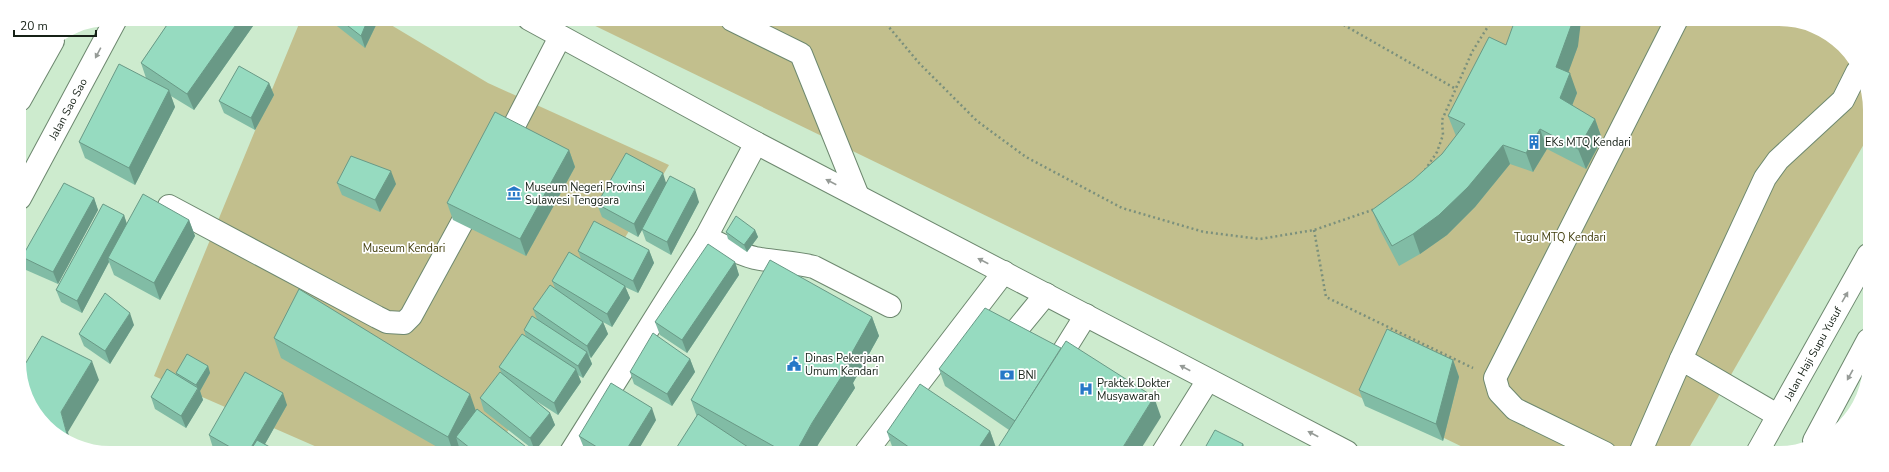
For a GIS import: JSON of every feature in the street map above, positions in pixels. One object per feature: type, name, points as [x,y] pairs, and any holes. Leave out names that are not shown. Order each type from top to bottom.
[{"type":"street","name":"Jalan Sao Sao","points":[[26,187],[112,26]]},
{"type":"street","points":[[541,26],[756,143],[1335,446]]},
{"type":"street","points":[[744,26],[801,54],[858,196]]},
{"type":"street","points":[[1591,446],[1516,409],[1499,392],[1495,378],[1673,26]]},
{"type":"street","points":[[169,206],[382,319],[404,323],[411,316],[489,173],[560,37]]},
{"type":"street","points":[[32,79],[42,61]]},
{"type":"street","points":[[1643,446],[1681,359],[1765,178],[1778,160],[1843,100],[1855,76]]},
{"type":"street","points":[[575,446],[706,237],[756,143]]},
{"type":"street","points":[[706,237],[749,256],[814,268],[890,306]]},
{"type":"street","name":"Jalan Haji Supu Yusuf","points":[[1761,446],[1863,265]]},
{"type":"street","points":[[871,446],[1004,272]]},
{"type":"street","points":[[988,364],[1046,294]]},
{"type":"street","points":[[1044,383],[1086,315]]},
{"type":"street","points":[[1816,438],[1863,349]]},
{"type":"street","points":[[1681,359],[1777,415]]},
{"type":"street","points":[[1167,446],[1208,380]]},
{"type":"path","points":[[888,26],[919,63],[977,121],[1026,157],[1122,208],[1204,232],[1260,239],[1314,230],[1372,212],[1378,208]]},
{"type":"path","points":[[1346,26],[1456,89]]},
{"type":"path","points":[[1421,176],[1437,152],[1443,135],[1442,120],[1472,52],[1488,26]]},
{"type":"path","points":[[1314,230],[1326,297],[1495,378]]},
{"type":"green space","name":"Museum Kendari","points":[[298,26],[393,26],[488,83],[669,165],[499,446],[315,446],[154,376]]},
{"type":"green space","name":"Tugu MTQ Kendari","points":[[595,26],[1784,26],[1806,30],[1830,43],[1846,59],[1859,83],[1863,105],[1863,146],[1690,446],[1461,446]]},
{"type":"building","points":[[166,26],[235,26],[187,94],[141,63]]},
{"type":"building","points":[[348,26],[365,26],[361,36]]},
{"type":"building","name":"EKs MTQ Kendari","points":[[1513,26],[1571,26],[1556,67],[1570,73],[1560,98],[1595,119],[1578,149],[1540,129],[1526,153],[1503,145],[1468,187],[1439,215],[1413,234],[1392,246],[1372,210],[1413,180],[1442,154],[1465,124],[1448,116],[1489,37],[1506,45]]},
{"type":"building","points":[[119,64],[169,90],[129,168],[79,142]]},
{"type":"building","points":[[239,66],[269,83],[251,118],[219,101]]},
{"type":"building","name":"Museum Negeri Provinsi Sulawesi Tenggara","points":[[495,112],[569,150],[520,239],[447,203]]},
{"type":"building","points":[[626,153],[663,173],[634,224],[597,204]]},
{"type":"building","points":[[351,156],[391,171],[375,200],[337,183]]},
{"type":"building","points":[[670,176],[695,189],[667,242],[642,229]]},
{"type":"building","points":[[64,183],[94,198],[53,272],[26,259],[26,250]]},
{"type":"building","points":[[143,194],[189,220],[154,283],[108,258]]},
{"type":"building","points":[[103,204],[124,215],[77,301],[56,290]]},
{"type":"building","points":[[736,216],[755,230],[744,245],[726,232]]},
{"type":"building","points":[[594,221],[649,250],[633,281],[578,251]]},
{"type":"building","points":[[708,244],[735,262],[682,340],[655,322]]},
{"type":"building","points":[[569,252],[625,286],[607,314],[552,281]]},
{"type":"building","points":[[770,260],[872,317],[844,367],[847,368],[799,446],[773,446],[691,400]]},
{"type":"building","points":[[550,285],[603,322],[587,346],[533,309]]},
{"type":"building","points":[[299,289],[470,394],[448,437],[274,338]]},
{"type":"building","points":[[105,293],[130,313],[105,351],[79,334]]},
{"type":"building","name":"BNI","points":[[985,308],[1061,348],[1015,421],[939,369]]},
{"type":"building","points":[[532,316],[587,352],[578,366],[524,330]]},
{"type":"building","points":[[1387,329],[1453,360],[1436,424],[1359,390]]},
{"type":"building","points":[[653,333],[690,359],[667,394],[630,372]]},
{"type":"building","points":[[522,334],[576,369],[554,403],[499,367]]},
{"type":"building","points":[[42,336],[92,361],[61,412],[67,434],[59,429],[40,409],[30,389],[26,363]]},
{"type":"building","name":"Praktek Dokter Musyawarah","points":[[1066,341],[1154,397],[1124,446],[999,446]]},
{"type":"building","points":[[187,354],[208,366],[196,385],[176,373]]},
{"type":"building","points":[[167,369],[198,388],[181,416],[151,397]]},
{"type":"building","points":[[245,372],[283,393],[252,446],[228,446],[209,435]]},
{"type":"building","points":[[500,372],[550,413],[530,438],[480,398]]},
{"type":"building","points":[[611,383],[652,408],[629,446],[595,446],[579,436]]},
{"type":"building","points":[[920,384],[990,431],[980,446],[907,446],[887,432]]},
{"type":"building","points":[[477,409],[525,446],[467,446],[456,437]]},
{"type":"building","points":[[698,414],[746,446],[678,446]]},
{"type":"building","points":[[1215,430],[1243,444],[1242,446],[1206,446]]},
{"type":"building","points":[[257,440],[268,446],[253,446]]},
{"type":"place","name":"EKs MTQ Kendari","points":[[1534,142]]},
{"type":"place","name":"Museum Negeri Provinsi Sulawesi Tenggara","points":[[514,193]]},
{"type":"place","name":"Dinas Pekerjaan Umum Kendari","points":[[794,364]]},
{"type":"place","name":"BNI","points":[[1007,375]]},
{"type":"place","name":"Praktek Dokter Musyawarah","points":[[1086,389]]}]
